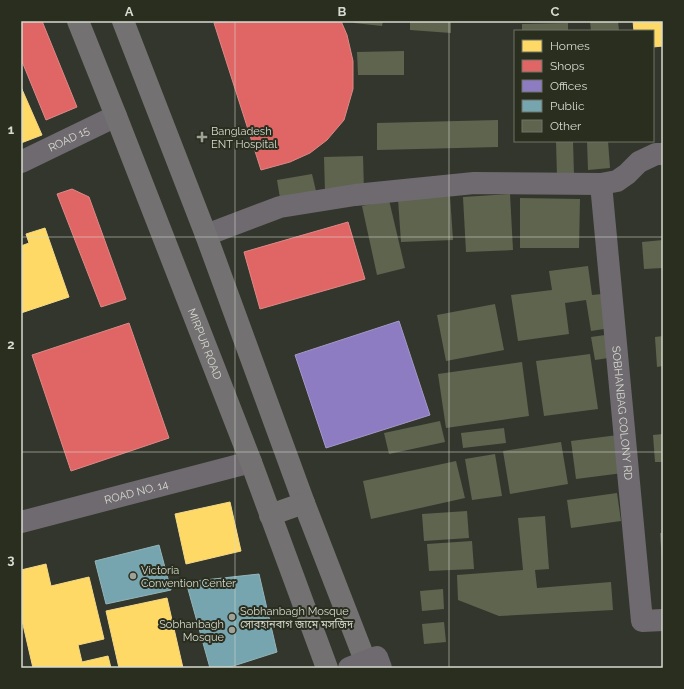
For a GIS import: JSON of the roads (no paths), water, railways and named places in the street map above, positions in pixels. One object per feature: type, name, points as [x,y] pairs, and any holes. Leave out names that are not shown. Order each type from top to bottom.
[{"type":"highway","name":"MIRPUR ROAD","points":[[78,21],[251,462],[327,668]]},
{"type":"highway","points":[[123,21],[206,234],[304,503],[368,668]]},
{"type":"highway","points":[[270,515],[304,503]]},
{"type":"street","name":"ROAD 15","points":[[21,162],[116,116]]},
{"type":"street","points":[[206,234],[280,207],[355,195],[474,183],[602,184],[617,181],[627,174],[638,162],[656,154],[663,154]]},
{"type":"street","name":"SOBHANBAG COLONY RD","points":[[602,184],[642,621],[663,620]]},
{"type":"street","name":"ROAD NO. 14","points":[[21,522],[251,462]]},
{"type":"street","points":[[349,668],[377,657],[381,668]]},
{"type":"place","name":"Bangladesh ENT Hospital","points":[[202,137]]},
{"type":"place","name":"Victoria Convention Center","points":[[133,576]]},
{"type":"place","name":"Sobhanbagh Mosque সোবহানবাগ জামে মসজিদ","points":[[232,617]]},
{"type":"place","name":"Sobhanbagh Mosque","points":[[232,630]]}]
